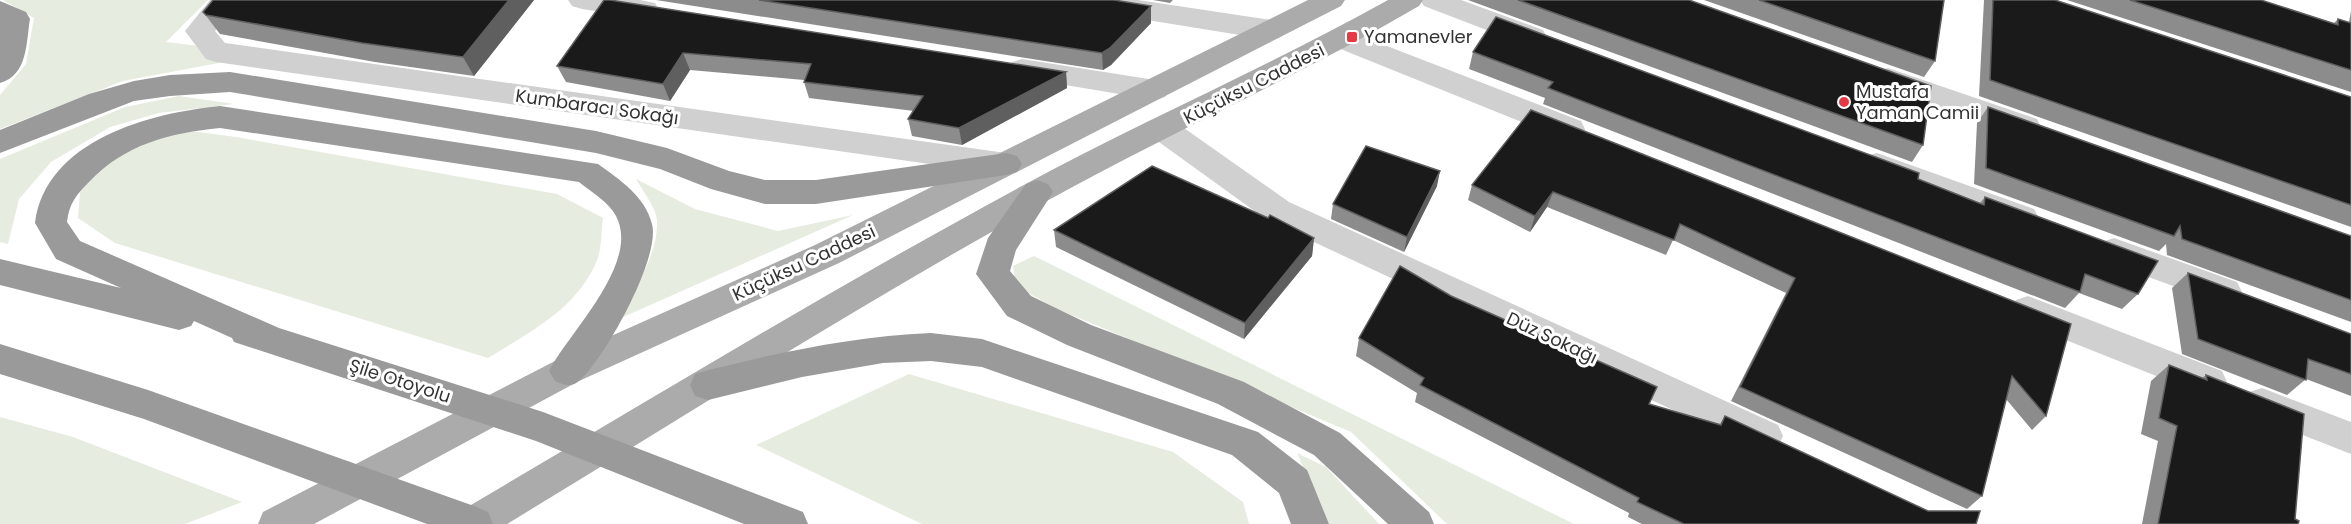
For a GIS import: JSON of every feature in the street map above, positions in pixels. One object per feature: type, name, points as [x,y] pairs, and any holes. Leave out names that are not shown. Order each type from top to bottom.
[{"type":"highway","points":[[0,10],[16,19],[9,65],[0,73]]},
{"type":"highway","points":[[0,142],[80,109],[133,91],[183,84],[230,82],[596,142],[667,159],[722,181],[765,192],[816,192],[1006,164]]},
{"type":"highway","points":[[267,338],[68,250],[51,223],[56,198],[83,166],[117,141],[158,126],[220,117],[587,172],[630,209],[639,234],[610,310],[567,371]]},
{"type":"highway","points":[[1037,192],[1000,247],[993,274],[1019,306],[1079,335],[1231,393],[1328,444],[1415,524]]},
{"type":"highway","name":"Şile Otoyolu","points":[[0,272],[267,338],[543,428],[789,524]]},
{"type":"highway","points":[[708,385],[802,362],[883,350],[931,346],[982,353],[1245,443],[1294,482],[1310,524]]},
{"type":"highway","points":[[0,359],[148,405],[473,524]]},
{"type":"highway","points":[[0,382],[148,405]]},
{"type":"main road","name":"Küçüksu Caddesi","points":[[277,524],[567,371],[827,254],[1331,0]]},
{"type":"main road","name":"Küçüksu Caddesi","points":[[473,524],[1037,192],[1343,39],[1409,0]]},
{"type":"street","name":"Kumbaracı Sokağı","points":[[225,0],[199,31],[216,52],[1006,164]]},
{"type":"street","points":[[582,0],[675,15]]},
{"type":"street","points":[[1079,0],[1271,30]]},
{"type":"street","points":[[1434,0],[1557,45]]},
{"type":"street","points":[[1343,39],[1598,140]]},
{"type":"street","points":[[991,64],[1155,90]]},
{"type":"street","points":[[1859,67],[2049,135]]},
{"type":"street","name":"Düz Sokağı","points":[[1163,129],[1278,211],[1793,449]]},
{"type":"street","points":[[1848,153],[2049,227]]},
{"type":"street","points":[[2083,240],[2250,302]]},
{"type":"street","points":[[1996,298],[2351,438]]},
{"type":"shaded area","points":[[3,0],[208,0],[166,42],[266,54],[123,81],[0,129],[0,95],[26,64],[34,18]]},
{"type":"shaded area","points":[[179,96],[234,104],[159,113],[110,127],[51,162],[19,199],[8,244],[0,242],[0,159],[125,107]]},
{"type":"shaded area","points":[[176,129],[236,137],[557,194],[603,218],[599,255],[589,277],[565,305],[536,328],[488,358],[115,243],[78,218],[80,192],[105,162]]},
{"type":"shaded area","points":[[636,179],[695,209],[778,231],[853,215],[612,322],[642,275],[656,235],[655,211]]},
{"type":"shaded area","points":[[1034,256],[1574,524],[1447,524],[1351,432],[1055,308],[1016,286],[1013,266]]},
{"type":"shaded area","points":[[909,374],[1173,452],[1243,502],[1249,524],[922,524],[756,445]]},
{"type":"shaded area","points":[[0,417],[73,437],[242,502],[185,524],[0,524]]},
{"type":"shaded area","points":[[1297,453],[1326,467],[1379,524],[1328,524]]},
{"type":"building","points":[[213,0],[509,0],[463,57],[362,43],[206,15],[203,12]]},
{"type":"building","points":[[604,0],[1066,72],[959,128],[908,119],[923,96],[804,82],[811,64],[683,53],[663,84],[557,66]]},
{"type":"building","points":[[759,0],[1114,0],[1151,6],[1110,48],[1102,53]]},
{"type":"building","points":[[1518,0],[1689,0],[1931,86],[1923,145]]},
{"type":"building","points":[[1759,0],[1944,0],[1935,61]]},
{"type":"building","points":[[1993,0],[2055,0],[2351,97],[2351,205],[1990,80]]},
{"type":"building","points":[[2130,0],[2261,0],[2338,25],[2338,19],[2351,23],[2351,70]]},
{"type":"building","points":[[1496,17],[1919,173],[1918,179],[1984,205],[1985,197],[2158,261],[2138,294],[2085,274],[2080,292],[1548,88],[1553,82],[1473,52]]},
{"type":"building","points":[[1988,107],[2351,236],[2351,300],[2182,239],[2180,226],[2174,236],[1986,168]]},
{"type":"building","points":[[1531,110],[2071,324],[2046,416],[2012,376],[1982,496],[1740,387],[1795,278],[1680,224],[1674,240],[1553,192],[1535,216],[1472,185]]},
{"type":"building","points":[[1366,146],[1440,171],[1407,237],[1333,204]]},
{"type":"building","points":[[1152,166],[1268,218],[1270,215],[1314,238],[1245,323],[1054,230]]},
{"type":"building","points":[[1400,266],[1451,296],[1657,387],[1649,404],[1721,425],[1725,416],[1928,511],[1980,511],[1976,524],[1684,524],[1637,502],[1639,498],[1420,385],[1424,378],[1359,338]]},
{"type":"building","points":[[2188,273],[2351,334],[2351,374],[2308,359],[2306,380],[2198,339]]},
{"type":"building","points":[[2169,365],[2207,380],[2206,375],[2304,414],[2295,519],[2299,521],[2298,524],[2158,524],[2177,426],[2159,418]]},
{"type":"place","name":"Yamanevler","points":[[1352,37]]},
{"type":"place","name":"Mustafa Yaman Camii","points":[[1844,102]]}]
